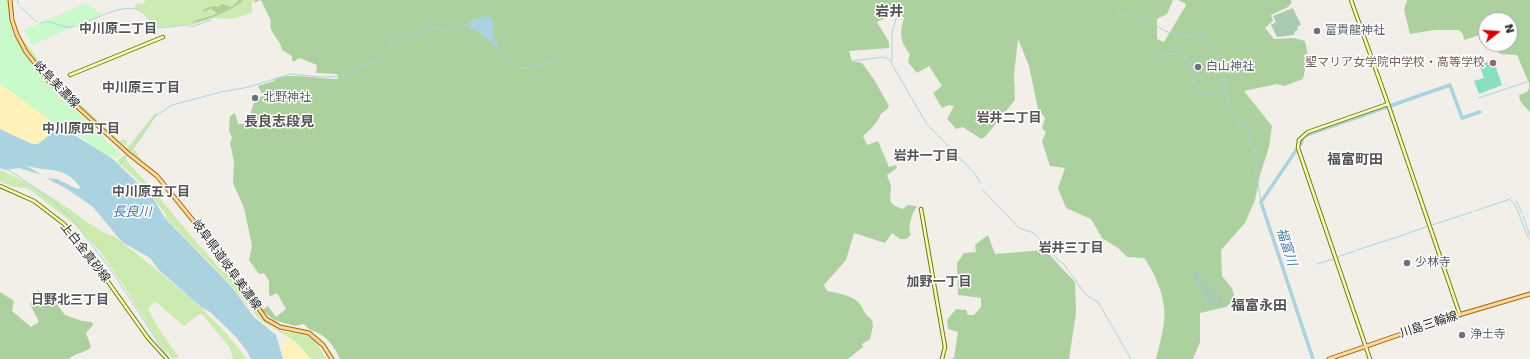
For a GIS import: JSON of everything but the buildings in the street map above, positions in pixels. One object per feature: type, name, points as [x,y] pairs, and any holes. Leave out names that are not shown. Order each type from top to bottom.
[{"type":"main road","name":"岐阜美濃線","points":[[10,0],[16,32],[32,61],[61,93],[129,154]]},
{"type":"main road","name":"岐阜県道岐阜美濃線","points":[[129,154],[149,168],[164,185],[218,251],[266,318],[280,327],[309,333],[322,345],[332,359]]},
{"type":"main road","name":"川島三輪線","points":[[1329,359],[1460,315],[1530,294]]},
{"type":"street","points":[[1351,0],[1389,106],[1460,315]]},
{"type":"street","points":[[70,75],[163,37]]},
{"type":"street","points":[[1370,359],[1298,144],[1302,136],[1308,132],[1389,106]]},
{"type":"street","name":"上白金真砂線","points":[[0,186],[34,201],[64,224],[84,248],[148,338],[167,359]]},
{"type":"street","points":[[921,210],[945,347],[942,359]]},
{"type":"green space","points":[[0,0],[8,0],[16,39],[30,60],[46,80],[121,155],[116,158],[103,153],[84,139],[57,125],[0,84]]},
{"type":"green space","points":[[145,0],[255,0],[252,2],[252,13],[231,19],[213,18],[192,25],[160,27],[155,26],[145,14],[134,8],[137,3],[144,4]]},
{"type":"green space","points":[[239,0],[243,0],[240,4],[227,11],[211,18],[192,23],[217,13],[210,8],[209,10],[203,12],[204,9],[214,6],[218,7],[222,4],[232,7]]},
{"type":"green space","points":[[261,0],[1173,0],[1167,14],[1157,19],[1157,39],[1164,42],[1186,4],[1178,0],[1290,0],[1292,2],[1288,7],[1271,15],[1273,21],[1265,28],[1274,39],[1294,38],[1305,41],[1308,56],[1303,79],[1284,86],[1277,84],[1244,91],[1272,126],[1269,147],[1260,175],[1255,200],[1245,223],[1221,250],[1222,276],[1232,288],[1235,299],[1226,307],[1200,313],[1200,342],[1193,359],[1156,359],[1161,340],[1164,307],[1160,288],[1147,263],[1144,258],[1127,257],[1118,248],[1102,238],[1091,219],[1066,208],[1058,188],[1065,168],[1050,166],[1042,141],[1046,132],[1042,128],[1045,118],[1038,109],[1029,66],[1018,39],[1014,74],[1015,100],[985,137],[981,139],[963,127],[956,129],[947,119],[954,106],[949,105],[942,108],[933,93],[942,86],[929,66],[917,73],[908,62],[910,54],[901,37],[901,29],[904,18],[898,12],[877,22],[889,42],[889,48],[849,51],[852,61],[862,63],[875,81],[889,106],[863,136],[867,145],[878,141],[889,167],[896,165],[897,168],[887,175],[891,186],[891,202],[895,206],[903,209],[908,205],[917,206],[913,212],[911,220],[911,235],[906,239],[900,239],[892,233],[885,243],[854,233],[846,260],[824,285],[827,291],[844,295],[856,300],[872,320],[873,326],[870,339],[862,344],[863,347],[848,359],[340,359],[335,349],[320,334],[308,328],[304,324],[295,326],[274,320],[262,310],[268,306],[276,317],[286,309],[277,293],[271,296],[269,295],[269,281],[264,273],[259,274],[249,260],[252,246],[250,236],[244,208],[233,183],[234,162],[230,143],[232,138],[229,131],[230,116],[235,113],[238,124],[247,124],[255,99],[263,96],[258,86],[274,81],[276,78],[300,76],[338,79],[337,74],[316,73],[317,65],[299,58],[292,61],[292,56],[282,50],[279,42],[272,32],[270,25],[271,21]]},
{"type":"green space","points":[[1407,0],[1530,0],[1530,112],[1521,103],[1519,98],[1519,95],[1527,92],[1529,83],[1517,55],[1500,54],[1498,52],[1518,52],[1518,12],[1478,12],[1478,36],[1464,40],[1463,34],[1459,30],[1434,30],[1410,34],[1404,10]]},
{"type":"green space","points":[[86,3],[102,15],[32,45],[24,30]]},
{"type":"green space","points":[[1293,8],[1301,25],[1297,27],[1298,30],[1295,31],[1294,35],[1277,37],[1271,25],[1276,22],[1273,16]]},
{"type":"green space","points":[[23,40],[45,68],[58,81],[58,83],[120,141],[122,139],[128,141],[125,146],[50,80],[24,47]]},
{"type":"green space","points":[[1494,62],[1502,85],[1479,94],[1474,81],[1484,78],[1479,64]]},
{"type":"green space","points":[[156,112],[157,115],[134,149],[143,162],[126,149]]},
{"type":"green space","points":[[124,155],[128,163],[151,187],[152,191],[148,190],[117,161]]},
{"type":"green space","points":[[0,170],[41,191],[95,227],[115,237],[168,279],[202,309],[218,324],[247,359],[233,359],[230,348],[201,313],[184,326],[156,302],[153,303],[148,309],[159,329],[179,357],[173,359],[160,345],[124,286],[99,250],[74,224],[29,189],[11,186],[0,181]]},
{"type":"green space","points":[[154,191],[223,272],[226,272],[250,304],[248,306],[231,285],[167,219],[165,213],[150,195]]},
{"type":"green space","points":[[988,235],[995,254],[1045,250],[1075,282],[1076,313],[1069,359],[949,359],[954,358],[958,332],[948,329],[947,320],[956,309],[966,310],[968,315],[974,315],[981,307],[981,298],[958,295],[957,263],[964,253],[976,252],[975,245]]},
{"type":"green space","points":[[1194,272],[1199,272],[1219,291],[1223,299],[1220,305],[1204,305],[1203,296],[1192,276]]},
{"type":"green space","points":[[38,290],[56,303],[65,315],[82,321],[92,322],[93,325],[86,333],[91,347],[69,359],[0,359],[0,292],[14,301],[12,311],[31,327],[39,322],[30,304]]},
{"type":"green space","points":[[254,309],[266,322],[277,330],[303,335],[313,339],[326,359],[310,359],[296,342],[268,325],[257,317],[252,311]]},
{"type":"sand","points":[[0,78],[58,122],[52,133],[46,139],[33,143],[0,129]]},
{"type":"sand","points":[[285,337],[293,341],[311,359],[284,359],[281,344],[286,346]]},
{"type":"water","points":[[486,16],[492,18],[494,35],[492,37],[493,40],[490,41],[474,30],[469,29],[471,20]]},
{"type":"water","name":"長良川","points":[[58,122],[79,138],[113,159],[152,197],[165,218],[231,286],[254,317],[276,335],[283,359],[251,359],[247,351],[235,336],[210,312],[201,307],[158,269],[150,258],[122,242],[93,207],[67,189],[46,178],[57,179],[77,189],[81,188],[68,175],[55,170],[34,168],[25,165],[42,175],[19,168],[5,170],[0,168],[0,129],[32,144],[38,144],[53,132]]},
{"type":"waterway","points":[[20,7],[37,22]]},
{"type":"waterway","points":[[105,14],[128,8],[138,10],[159,28],[187,25],[191,27],[211,20]]},
{"type":"waterway","points":[[1117,12],[1125,16],[1141,17],[1164,30],[1178,33],[1186,37],[1200,33],[1203,40],[1209,42],[1218,56],[1217,61],[1223,71],[1227,94]]},
{"type":"waterway","points":[[892,61],[892,32],[898,13]]},
{"type":"waterway","points":[[77,26],[103,15]]},
{"type":"waterway","points":[[41,23],[49,22],[66,27],[74,26]]},
{"type":"waterway","points":[[119,166],[154,117],[172,105],[221,92],[249,87],[290,74],[323,77],[342,76],[364,65],[377,62],[389,49],[392,40],[400,35],[414,35],[433,27],[439,28],[446,32],[471,23]]},
{"type":"waterway","points":[[491,38],[496,45]]},
{"type":"waterway","points":[[496,45],[511,62],[520,67],[526,68],[557,61]]},
{"type":"waterway","points":[[1159,56],[1172,53],[1181,54],[1190,66],[1194,83],[1198,89],[1205,94],[1221,92],[1227,96],[1236,118],[1247,129],[1250,143],[1258,157],[1255,167],[1261,202]]},
{"type":"waterway","points":[[853,61],[883,57],[889,59],[926,123],[976,175],[980,183]]},
{"type":"waterway","points":[[1478,98],[1527,82]]},
{"type":"waterway","name":"福富川","points":[[1301,144],[1303,137],[1309,134],[1450,85],[1462,118],[1480,112]]},
{"type":"waterway","name":"福富川","points":[[1297,149],[1261,202],[1313,359]]},
{"type":"waterway","points":[[7,169],[50,198],[74,221],[114,274],[169,359]]},
{"type":"waterway","points":[[982,189],[1019,228],[1034,233],[1060,262],[1063,263],[1086,295],[1098,302],[1131,359]]},
{"type":"waterway","points":[[1475,211],[1510,199]]},
{"type":"waterway","points":[[1511,200],[1516,207],[1528,237]]},
{"type":"waterway","points":[[1516,201],[1522,213]]},
{"type":"waterway","points":[[1432,225],[1472,212]]},
{"type":"waterway","points":[[1523,216],[1530,236]]},
{"type":"waterway","points":[[1395,238],[1428,226]]},
{"type":"waterway","points":[[1357,250],[1394,238]]},
{"type":"waterway","points":[[1337,257],[1355,251]]},
{"type":"waterway","points":[[1317,264],[1333,259]]},
{"type":"place","name":"富貴龍神社","points":[[1317,31]]},
{"type":"place","name":"聖マリア女学院中学校・高等学校","points":[[1493,63]]},
{"type":"place","name":"白山神社","points":[[1198,67]]},
{"type":"place","name":"北野神社","points":[[255,98]]},
{"type":"place","name":"少林寺","points":[[1407,263]]},
{"type":"place","name":"浄土寺","points":[[1462,335]]},
{"type":"district","name":"岩井","points":[[889,12]]},
{"type":"district","name":"中川原二丁目","points":[[118,30]]},
{"type":"district","name":"中川原三丁目","points":[[141,89]]},
{"type":"district","name":"岩井二丁目","points":[[1009,119]]},
{"type":"district","name":"長良志段見","points":[[279,122]]},
{"type":"district","name":"中川原四丁目","points":[[81,130]]},
{"type":"district","name":"岩井一丁目","points":[[926,157]]},
{"type":"district","name":"福富町田","points":[[1355,160]]},
{"type":"district","name":"中川原五丁目","points":[[151,193]]},
{"type":"district","name":"岩井三丁目","points":[[1071,249]]},
{"type":"district","name":"加野一丁目","points":[[939,283]]},
{"type":"district","name":"日野北三丁目","points":[[70,301]]},
{"type":"district","name":"福富永田","points":[[1259,306]]}]
